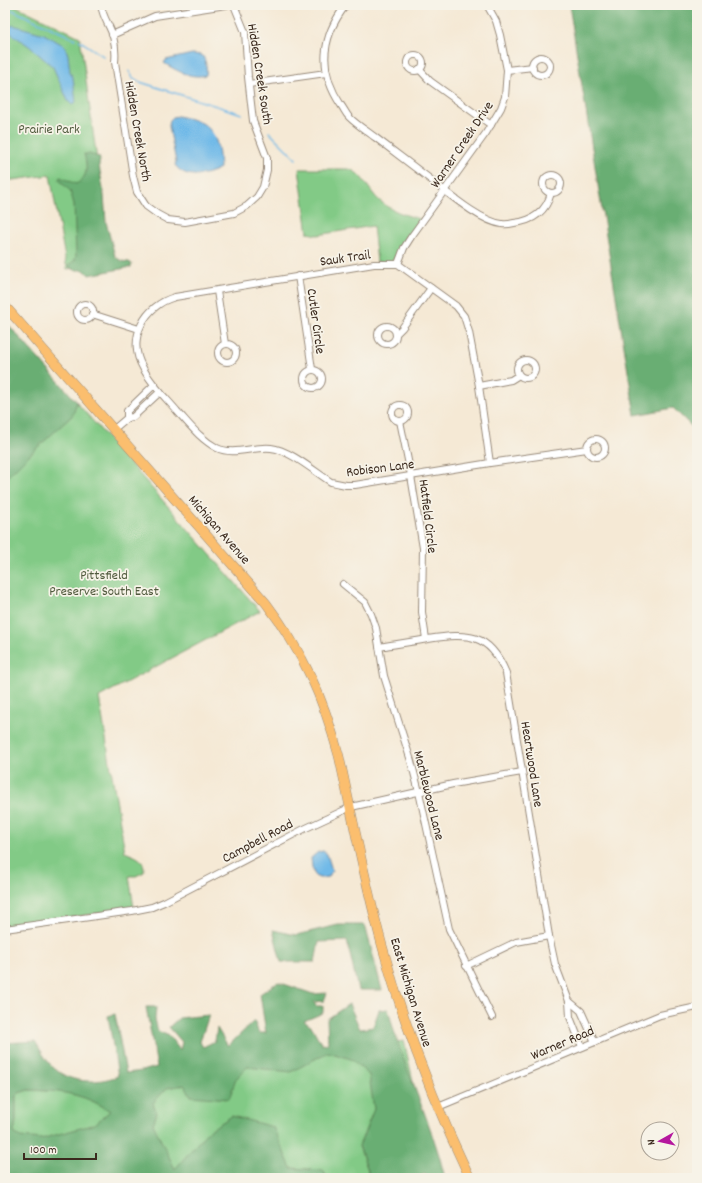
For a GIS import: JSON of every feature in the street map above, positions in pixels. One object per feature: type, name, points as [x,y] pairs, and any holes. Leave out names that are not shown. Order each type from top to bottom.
[{"type":"highway","name":"Michigan Avenue","points":[[5,306],[266,603],[290,636],[306,665],[326,709],[351,807]]},
{"type":"highway","name":"East Michigan Avenue","points":[[351,807],[388,966],[414,1048],[438,1107],[470,1178]]},
{"type":"street","name":"Hidden Creek North","points":[[101,5],[114,43],[115,62],[133,176],[137,192],[146,206],[168,220],[185,222],[220,217]]},
{"type":"street","points":[[112,35],[155,16],[226,5]]},
{"type":"street","name":"Hidden Creek South","points":[[220,217],[234,213],[247,206],[257,197],[263,186],[267,170],[267,158],[254,120],[249,84],[245,32],[234,5]]},
{"type":"street","points":[[346,5],[330,30],[325,56],[326,73],[333,93],[349,117],[446,191],[483,217],[505,225],[525,222],[540,214],[546,207],[551,193]]},
{"type":"street","name":"Warner Creek Drive","points":[[398,264],[404,248],[411,237],[446,191],[491,125],[501,108],[505,97],[507,70],[496,21],[487,5]]},
{"type":"street","points":[[507,70],[533,67]]},
{"type":"street","points":[[419,69],[430,81],[491,125]]},
{"type":"street","points":[[249,84],[326,73]]},
{"type":"street","name":"Sauk Trail","points":[[160,392],[143,369],[138,359],[137,349],[139,329],[148,313],[165,300],[175,297],[374,264],[398,264]]},
{"type":"street","points":[[398,264],[456,306],[464,316],[469,332],[479,386],[490,463]]},
{"type":"street","name":"Cutler Circle","points":[[298,276],[312,369]]},
{"type":"street","points":[[396,334],[431,288]]},
{"type":"street","points":[[217,291],[225,344]]},
{"type":"street","points":[[92,314],[139,329]]},
{"type":"street","points":[[479,386],[511,380],[519,375]]},
{"type":"street","points":[[127,418],[127,411],[154,385]]},
{"type":"street","points":[[114,429],[127,418],[134,417],[160,392]]},
{"type":"street","name":"Robison Lane","points":[[160,392],[202,438],[218,448],[227,450],[271,448],[284,451],[331,482],[339,484],[355,485],[587,449]]},
{"type":"street","name":"Hatfield Circle","points":[[400,421],[423,548],[422,612],[426,640]]},
{"type":"street","name":"Marblewood Lane","points":[[343,584],[365,602],[376,628],[385,682],[411,762],[449,930],[492,1016]]},
{"type":"street","name":"Heartwood Lane","points":[[379,647],[454,635],[468,636],[481,641],[493,651],[500,660],[506,673],[549,936],[555,964],[570,1000],[581,1011],[595,1042]]},
{"type":"street","name":"Campbell Road","points":[[5,929],[152,907],[304,829],[351,807],[453,784],[522,772]]},
{"type":"street","points":[[466,966],[516,942],[549,936]]},
{"type":"street","name":"Heartwood Lane","points":[[570,1000],[570,1017],[582,1047]]},
{"type":"street","name":"Warner Road","points":[[438,1107],[660,1015],[697,1007]]},
{"type":"green space","name":"Prairie Park","points":[[5,5],[14,5],[80,37],[111,262],[67,269],[50,175],[5,181]]},
{"type":"green space","points":[[569,5],[697,5],[697,432],[673,408],[635,415]]},
{"type":"green space","points":[[84,154],[99,157],[106,222],[115,256],[118,259],[132,264],[131,267],[89,275],[84,270],[75,270],[69,267],[69,265],[75,260],[76,255],[74,204],[70,191],[59,180],[60,177],[76,184],[83,178],[86,171]]},
{"type":"green space","points":[[299,169],[349,169],[354,171],[380,201],[399,212],[420,219],[392,262],[377,262],[373,226],[317,235],[308,233]]},
{"type":"green space","name":"Pittsfield Preserve: South East","points":[[5,321],[260,611],[99,697],[125,852],[139,859],[144,867],[144,872],[136,876],[129,876],[134,908],[5,927]]},
{"type":"green space","points":[[5,321],[77,402],[73,415],[5,479]]},
{"type":"green space","points":[[338,925],[365,925],[382,990],[358,990],[347,941],[319,942],[315,962],[281,962],[273,930],[296,935]]},
{"type":"green space","points":[[278,982],[313,994],[327,993],[324,1001],[314,1002],[316,1006],[323,1006],[323,1013],[304,1021],[312,1027],[322,1045],[328,1043],[327,1019],[349,1004],[360,1029],[373,1027],[379,1010],[388,1009],[401,1052],[433,1135],[445,1178],[427,1178],[425,1174],[415,1178],[368,1178],[368,1170],[359,1146],[374,1109],[369,1075],[351,1059],[328,1052],[291,1072],[247,1067],[236,1079],[229,1099],[191,1096],[184,1085],[167,1088],[153,1103],[157,1113],[153,1124],[175,1169],[208,1131],[232,1116],[273,1127],[291,1168],[323,1170],[327,1178],[5,1178],[5,1043],[35,1041],[51,1065],[66,1076],[74,1079],[92,1081],[110,1079],[118,1076],[108,1016],[115,1014],[126,1073],[142,1071],[157,1067],[146,1007],[156,1007],[155,1019],[158,1031],[169,1036],[180,1050],[182,1042],[169,1027],[179,1018],[209,1015],[200,1042],[203,1047],[215,1041],[217,1028],[228,1046],[254,1021],[259,1033],[266,1033],[260,994]],"holes":[[[28,1090],[71,1094],[90,1100],[110,1111],[95,1124],[41,1139],[20,1137],[14,1133],[16,1121],[16,1096],[19,1093]]]},
{"type":"green space","points":[[404,1041],[419,1107],[359,1146],[368,1170],[368,1178],[327,1178],[323,1170],[283,1168],[204,1168],[5,1178],[5,1097],[28,1090],[47,1091]]},
{"type":"water","points":[[13,25],[44,34],[65,46],[68,55],[70,72],[73,78],[76,102],[72,105],[68,101],[53,67],[29,46],[9,32],[9,28]]},
{"type":"water","points":[[192,54],[202,55],[206,64],[206,75],[190,75],[164,63],[166,60]]},
{"type":"water","points":[[178,116],[200,122],[211,131],[218,148],[220,168],[203,175],[190,175],[180,170],[175,165],[176,162],[169,126],[170,120],[173,117]]},
{"type":"water","points":[[323,851],[327,854],[332,870],[329,877],[319,878],[315,876],[311,858],[318,852]]},
{"type":"waterway","points":[[10,9],[75,39]]},
{"type":"waterway","points":[[79,40],[103,56]]},
{"type":"waterway","points":[[129,71],[133,78],[140,82],[242,114]]},
{"type":"waterway","points":[[269,132],[296,159]]}]
